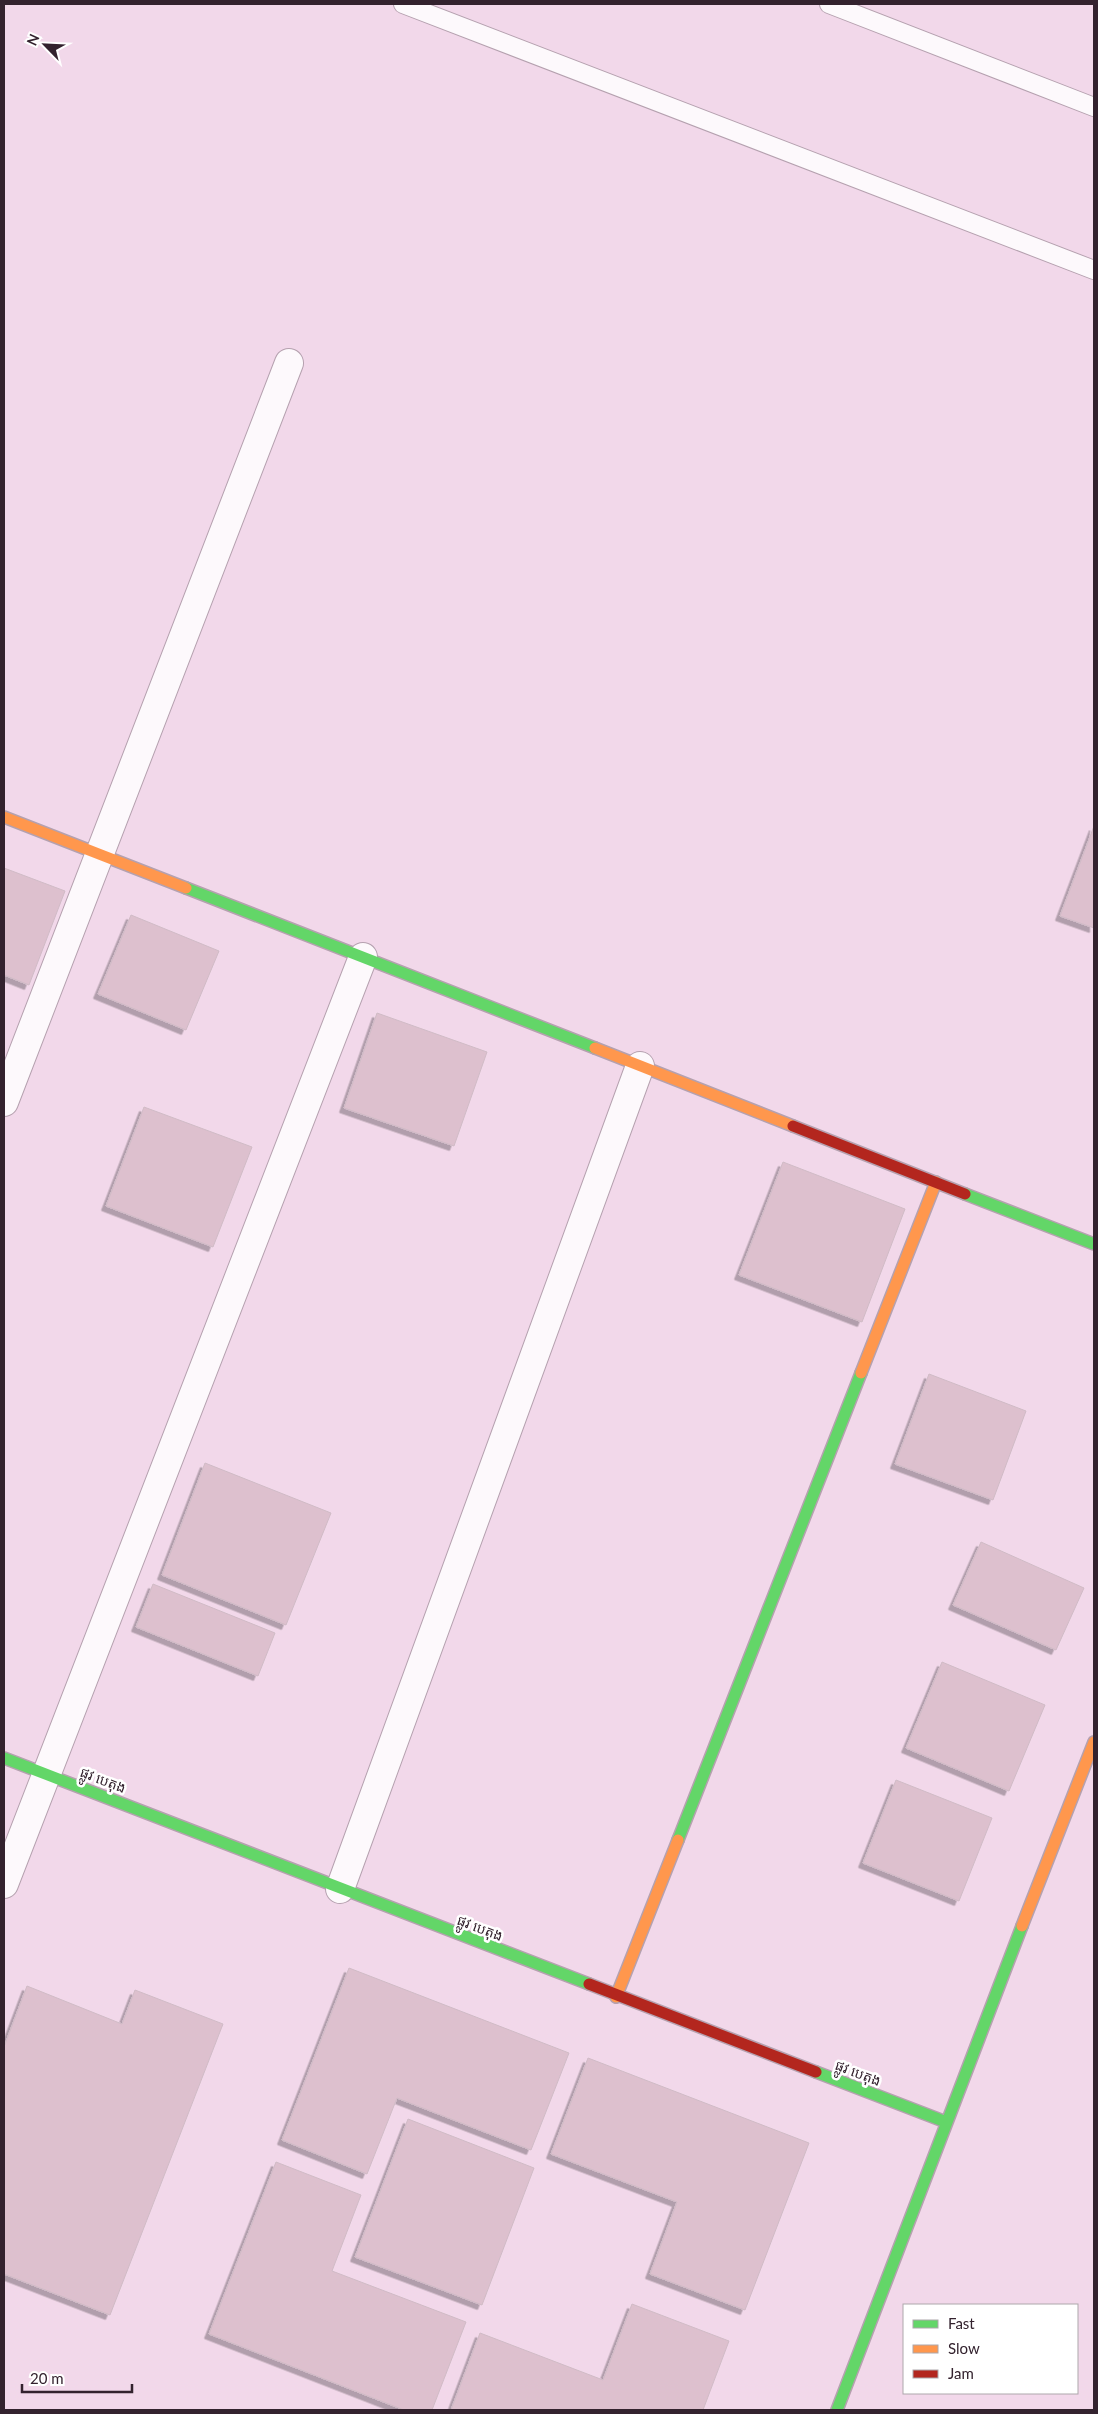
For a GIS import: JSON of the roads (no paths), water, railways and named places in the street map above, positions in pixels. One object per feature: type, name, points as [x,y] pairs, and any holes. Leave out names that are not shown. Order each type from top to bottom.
[{"type":"street","points":[[4,1102],[289,363]]},
{"type":"street","points":[[4,817],[1094,1244]]},
{"type":"street","points":[[4,1884],[363,957]]},
{"type":"street","points":[[340,1889],[640,1066]]},
{"type":"street","points":[[616,1997],[936,1182]]},
{"type":"street","points":[[837,2410],[946,2122],[1087,1781],[1094,1742]]},
{"type":"street","name":"ផ្លូវ បេតុង","points":[[4,1758],[616,1997],[946,2122]]},
{"type":"lane","points":[[403,4],[1094,270]]},
{"type":"lane","points":[[829,4],[1094,108]]}]
